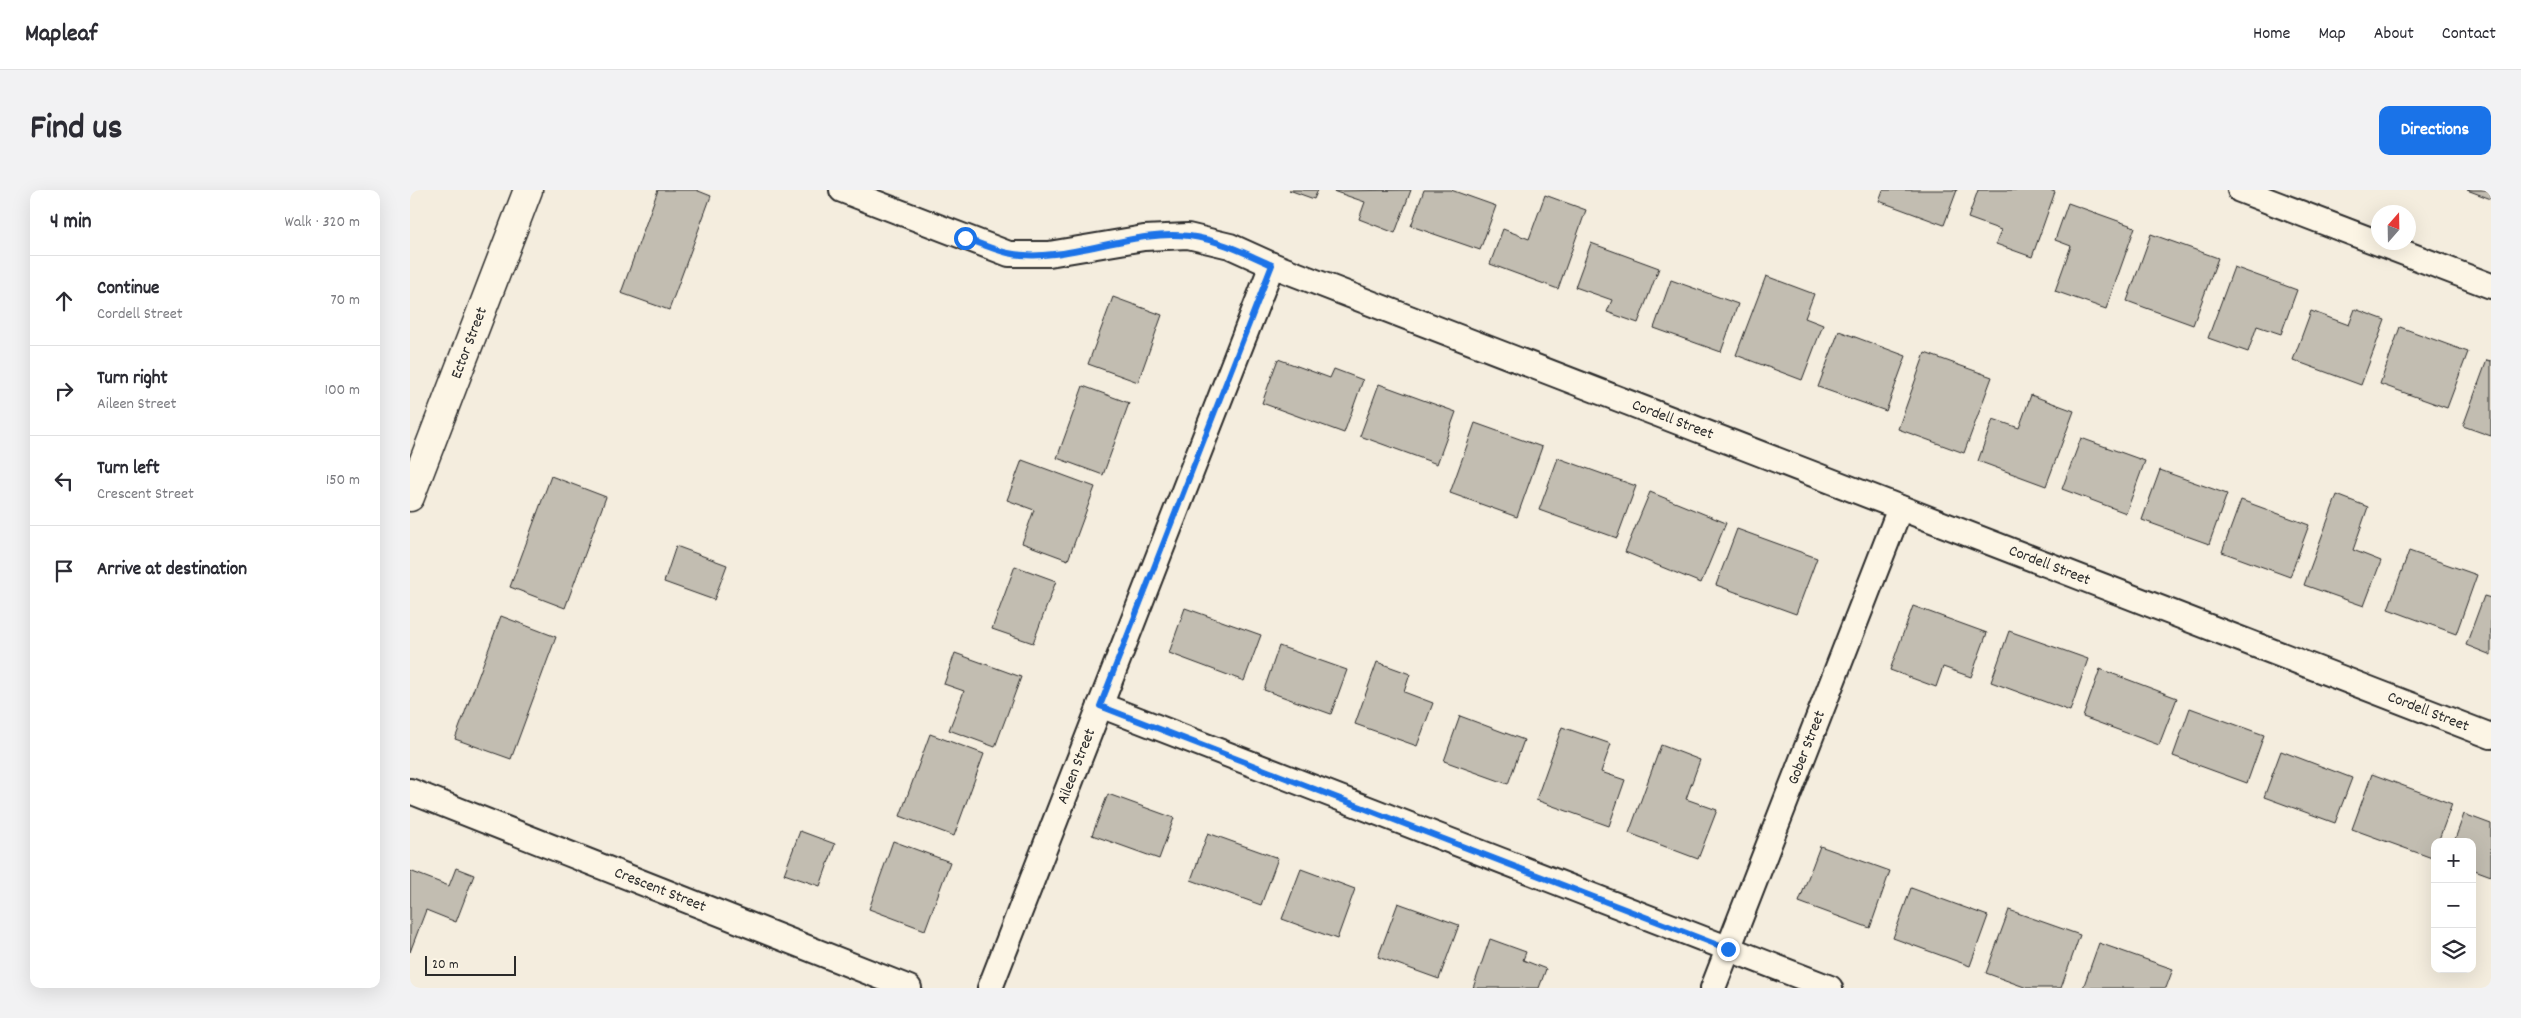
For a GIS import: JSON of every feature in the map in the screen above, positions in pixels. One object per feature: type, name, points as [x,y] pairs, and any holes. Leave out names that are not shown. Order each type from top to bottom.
[{"type":"street","name":"Ector Street","points":[[410,497],[528,190]]},
{"type":"street","name":"Cordell Street","points":[[842,190],[1009,254],[1050,254],[1144,238],[1188,236],[1230,246],[1272,265],[2491,736]]},
{"type":"street","points":[[2240,190],[2491,286]]},
{"type":"street","name":"Aileen Street","points":[[990,988],[1272,265]]},
{"type":"street","name":"Gober Street","points":[[1713,988],[1900,508]]},
{"type":"street","points":[[1100,706],[1830,988]]},
{"type":"street","name":"Crescent Street","points":[[410,791],[909,988]]},
{"type":"building","points":[[658,190],[696,190],[711,196],[669,310],[621,293]]},
{"type":"building","points":[[1289,190],[1318,190],[1314,199]]},
{"type":"building","points":[[1411,190],[1395,233],[1359,219],[1365,202],[1333,191]]},
{"type":"building","points":[[1424,190],[1451,190],[1496,206],[1480,250],[1411,226]]},
{"type":"building","points":[[1883,190],[1957,190],[1944,225],[1879,201]]},
{"type":"building","points":[[1978,190],[2050,190],[2055,192],[2032,257],[1996,244],[2001,230],[1968,218]]},
{"type":"building","points":[[2467,190],[2491,190],[2491,199]]},
{"type":"building","points":[[1545,195],[1586,210],[1558,289],[1490,264],[1503,229],[1529,239]]},
{"type":"building","points":[[2068,203],[2135,227],[2106,309],[2055,291],[2071,246],[2055,240]]},
{"type":"building","points":[[2151,234],[2218,258],[2193,325],[2127,301]]},
{"type":"building","points":[[1591,243],[1659,268],[1638,323],[1607,312],[1612,300],[1575,287]]},
{"type":"building","points":[[2234,267],[2297,290],[2281,334],[2257,326],[2248,352],[2208,338]]},
{"type":"building","points":[[1766,276],[1814,294],[1805,318],[1823,325],[1802,380],[1736,355]]},
{"type":"building","points":[[1671,280],[1738,304],[1721,352],[1654,328]]},
{"type":"building","points":[[1113,297],[1162,315],[1138,382],[1088,364]]},
{"type":"building","points":[[2355,309],[2385,320],[2361,385],[2293,360],[2311,311],[2349,325]]},
{"type":"building","points":[[2400,327],[2468,352],[2447,408],[2380,384]]},
{"type":"building","points":[[1839,331],[1906,356],[1886,411],[1818,387]]},
{"type":"building","points":[[1925,353],[1992,377],[1964,453],[1898,429]]},
{"type":"building","points":[[1278,359],[1330,378],[1334,369],[1363,380],[1344,433],[1262,403]]},
{"type":"building","points":[[2487,360],[2491,361],[2491,436],[2463,426]]},
{"type":"building","points":[[1379,384],[1456,412],[1437,464],[1360,436]]},
{"type":"building","points":[[1083,386],[1129,403],[1103,475],[1057,458]]},
{"type":"building","points":[[2031,395],[2074,411],[2046,486],[1978,461],[1993,419],[2019,428]]},
{"type":"building","points":[[1475,423],[1542,447],[1517,517],[1450,493]]},
{"type":"building","points":[[2081,438],[2145,461],[2126,513],[2062,489]]},
{"type":"building","points":[[1558,458],[1636,486],[1617,538],[1539,510]]},
{"type":"building","points":[[1022,460],[1095,487],[1068,560],[1022,543],[1034,510],[1007,500]]},
{"type":"building","points":[[2160,470],[2227,494],[2209,544],[2142,520]]},
{"type":"building","points":[[551,476],[606,497],[565,608],[510,587]]},
{"type":"building","points":[[1650,492],[1726,523],[1701,583],[1625,552]]},
{"type":"building","points":[[2337,495],[2368,507],[2353,550],[2381,561],[2364,606],[2304,585]]},
{"type":"building","points":[[2241,500],[2309,525],[2290,577],[2222,552]]},
{"type":"building","points":[[1737,529],[1817,558],[1796,614],[1716,585]]},
{"type":"building","points":[[676,546],[727,565],[714,600],[664,582]]},
{"type":"building","points":[[2409,551],[2477,575],[2456,634],[2388,609]]},
{"type":"building","points":[[1015,566],[1056,581],[1033,643],[992,629]]},
{"type":"building","points":[[2484,596],[2491,598],[2491,655],[2466,645]]},
{"type":"building","points":[[1913,606],[1987,633],[1971,677],[1943,667],[1936,687],[1890,670]]},
{"type":"building","points":[[1185,608],[1261,635],[1244,681],[1169,653]]},
{"type":"building","points":[[501,616],[556,637],[511,759],[455,739]]},
{"type":"building","points":[[2009,631],[2088,659],[2070,711],[1991,682]]},
{"type":"building","points":[[1279,646],[1347,670],[1331,714],[1264,690]]},
{"type":"building","points":[[955,653],[1021,677],[995,747],[949,730],[964,691],[944,684]]},
{"type":"building","points":[[1377,662],[1410,674],[1404,692],[1433,703],[1417,746],[1355,724]]},
{"type":"building","points":[[2100,669],[2177,698],[2159,745],[2083,717]]},
{"type":"building","points":[[2190,708],[2264,735],[2247,783],[2173,756]]},
{"type":"building","points":[[1460,716],[1524,740],[1508,784],[1444,761]]},
{"type":"building","points":[[1562,727],[1611,744],[1601,772],[1625,780],[1609,826],[1536,800]]},
{"type":"building","points":[[930,734],[984,754],[954,836],[900,816]]},
{"type":"building","points":[[1661,745],[1700,760],[1686,799],[1717,810],[1698,859],[1629,833]]},
{"type":"building","points":[[2281,751],[2352,778],[2335,823],[2264,797]]},
{"type":"building","points":[[2372,774],[2452,804],[2439,838],[2431,838],[2431,858],[2352,829]]},
{"type":"building","points":[[1108,794],[1174,818],[1159,859],[1092,835]]},
{"type":"building","points":[[2464,814],[2491,824],[2491,876],[2476,870],[2476,838],[2455,838]]},
{"type":"building","points":[[800,831],[835,844],[820,886],[784,874]]},
{"type":"building","points":[[1208,833],[1278,858],[1261,905],[1191,880]]},
{"type":"building","points":[[893,841],[950,862],[925,930],[869,909]]},
{"type":"building","points":[[1820,846],[1890,871],[1870,928],[1799,902]]},
{"type":"building","points":[[456,868],[474,875],[456,922],[426,910],[410,952],[410,871],[449,886]]},
{"type":"building","points":[[1301,869],[1355,889],[1337,939],[1282,919]]},
{"type":"building","points":[[1911,888],[1988,916],[1970,966],[1893,938]]},
{"type":"building","points":[[1398,903],[1459,925],[1439,979],[1378,957]]},
{"type":"building","points":[[2009,910],[2080,935],[2061,988],[2027,988],[1986,973]]},
{"type":"building","points":[[1490,939],[1526,952],[1523,960],[1546,969],[1539,988],[1473,988]]},
{"type":"building","points":[[2099,943],[2173,969],[2166,988],[2083,988]]},
{"type":"route","points":[[965,238],[1009,254],[1050,254],[1144,238],[1188,236],[1230,246],[1272,265],[1100,706],[1728,949]]}]
